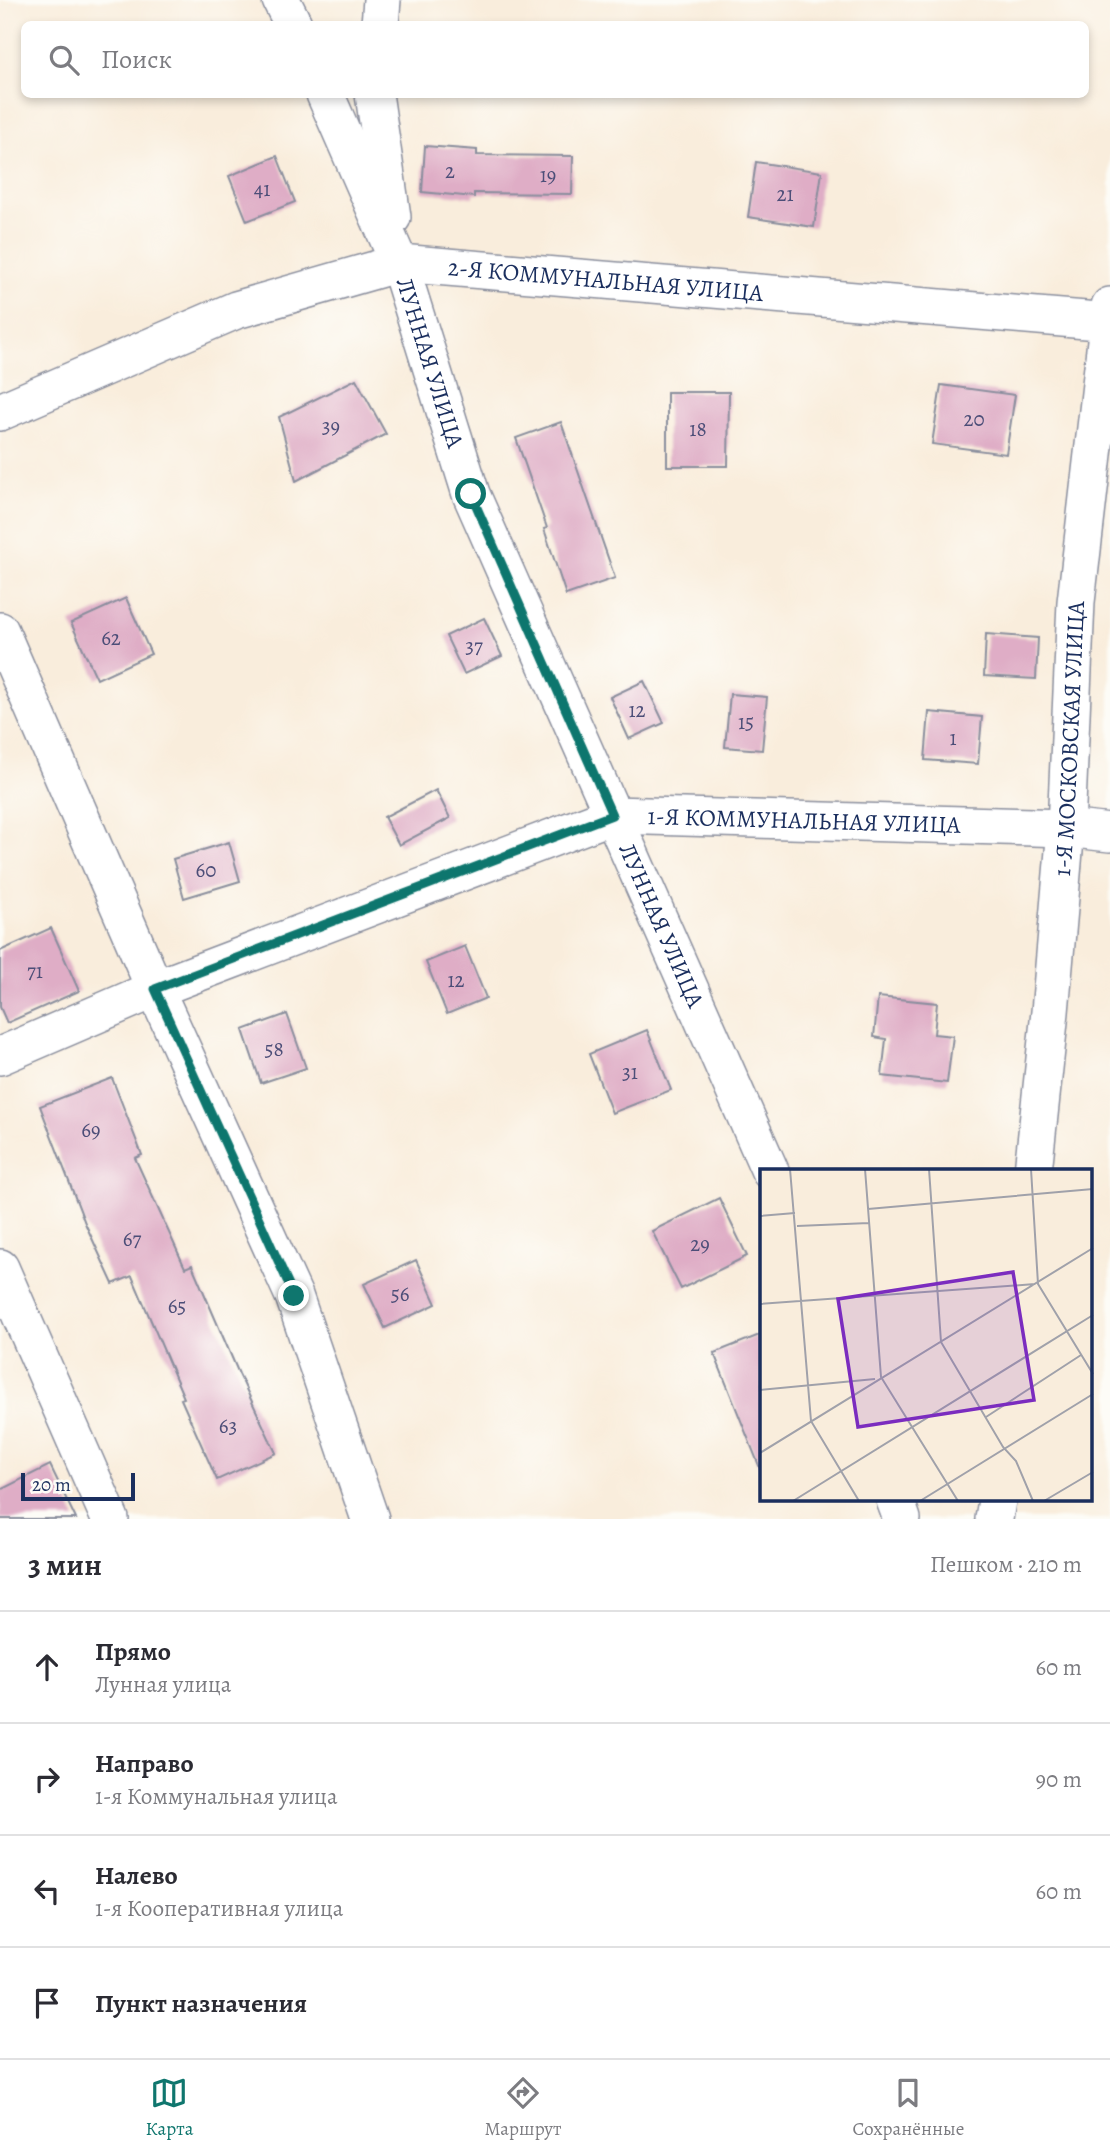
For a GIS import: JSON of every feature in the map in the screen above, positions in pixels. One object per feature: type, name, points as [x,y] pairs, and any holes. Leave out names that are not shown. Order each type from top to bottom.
[{"type":"street","points":[[281,0],[292,21]]},
{"type":"street","points":[[380,21],[382,0]]},
{"type":"street","name":"ЛУННАЯ УЛИЦА","points":[[326,98],[399,263],[471,494],[769,1169]]},
{"type":"street","points":[[375,98],[399,263]]},
{"type":"street","name":"2-Я КОММУНАЛЬНАЯ УЛИЦА","points":[[0,412],[236,310],[399,263],[1110,316]]},
{"type":"street","name":"1-Я МОСКОВСКАЯ УЛИЦА","points":[[1033,1169],[1066,828],[1076,603],[1110,316]]},
{"type":"street","points":[[0,631],[155,989],[294,1296],[370,1519]]},
{"type":"street","name":"1-Я КОММУНАЛЬНАЯ УЛИЦА","points":[[0,1056],[155,989],[612,815],[1066,828],[1110,833]]},
{"type":"street","points":[[0,1268],[110,1519]]},
{"type":"street","points":[[896,1502],[902,1519]]},
{"type":"building","points":[[425,146],[477,150],[477,155],[573,156],[572,194],[474,193],[474,197],[422,192]]},
{"type":"building","points":[[277,156],[295,202],[247,221],[229,176]]},
{"type":"building","points":[[756,162],[822,172],[814,227],[748,217]]},
{"type":"building","points":[[356,379],[386,434],[296,481],[279,417]]},
{"type":"building","points":[[941,385],[1015,395],[1006,454],[932,444]]},
{"type":"building","points":[[667,392],[729,392],[728,466],[667,466]]},
{"type":"building","points":[[561,422],[615,578],[566,595],[544,529],[547,528],[516,438]]},
{"type":"building","points":[[126,598],[151,654],[97,679],[71,623]]},
{"type":"building","points":[[484,618],[502,656],[464,674],[446,636]]},
{"type":"building","points":[[986,634],[1038,638],[1036,679],[984,676]]},
{"type":"building","points":[[644,681],[664,723],[629,739],[610,697]]},
{"type":"building","points":[[730,694],[767,697],[762,750],[725,747]]},
{"type":"building","points":[[929,712],[982,717],[978,764],[925,760]]},
{"type":"building","points":[[436,790],[450,818],[399,845],[384,817]]},
{"type":"building","points":[[229,842],[240,881],[184,898],[173,859]]},
{"type":"building","points":[[51,928],[79,991],[7,1023],[0,1007],[0,951]]},
{"type":"building","points":[[465,946],[486,998],[447,1014],[426,962]]},
{"type":"building","points":[[878,997],[937,1003],[934,1034],[953,1036],[947,1083],[882,1076],[886,1039],[874,1037]]},
{"type":"building","points":[[287,1014],[306,1068],[261,1083],[243,1030]]},
{"type":"building","points":[[647,1030],[671,1090],[612,1113],[589,1054]]},
{"type":"building","points":[[112,1078],[142,1155],[135,1158],[185,1268],[192,1265],[276,1453],[217,1480],[132,1276],[113,1284],[85,1223],[40,1106]]},
{"type":"building","points":[[719,1198],[747,1256],[681,1289],[652,1231]]},
{"type":"building","points":[[416,1260],[436,1304],[385,1328],[364,1284]]},
{"type":"building","points":[[760,1335],[760,1468],[714,1353]]},
{"type":"building","points":[[50,1465],[76,1519],[0,1519],[0,1490]]},
{"type":"route","points":[[294,1296],[155,989],[612,815],[471,494]]}]
